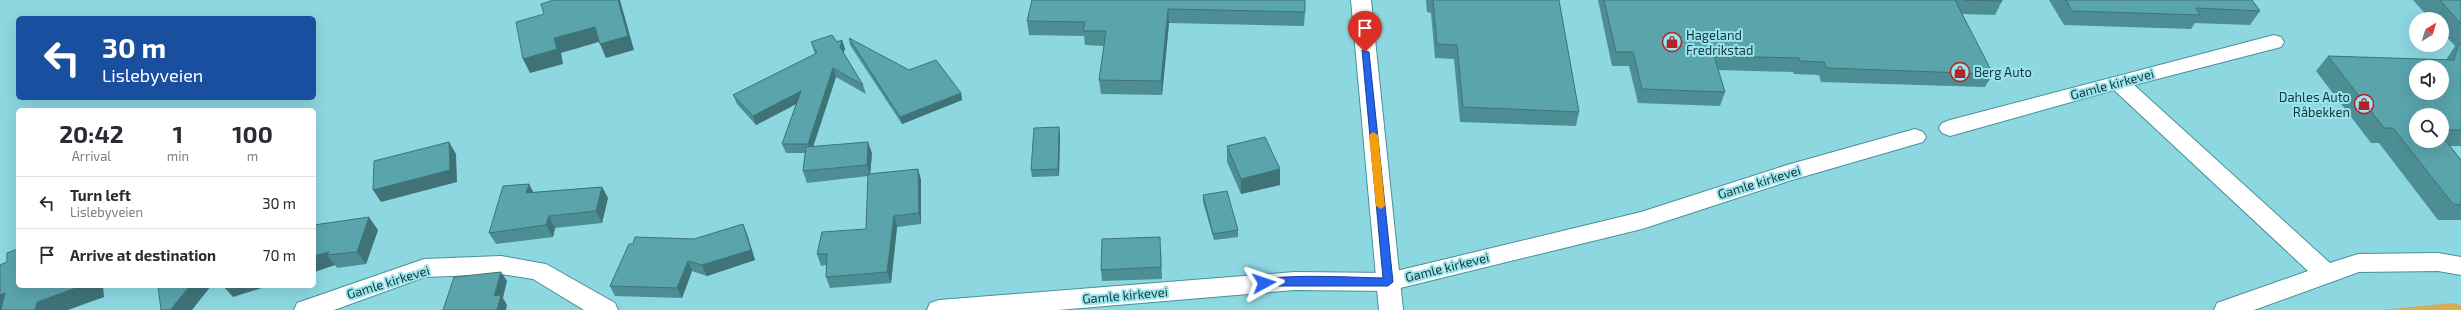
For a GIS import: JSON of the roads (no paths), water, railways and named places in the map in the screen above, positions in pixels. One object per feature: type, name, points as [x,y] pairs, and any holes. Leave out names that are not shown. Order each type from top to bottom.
[{"type":"street","points":[[1361,0],[1391,310]]},
{"type":"street","name":"Gamle kirkevei","points":[[1950,128],[2118,82],[2274,42]]},
{"type":"street","points":[[2118,82],[2327,275]]},
{"type":"street","name":"Gamle kirkevei","points":[[939,310],[1295,281],[1388,282],[1642,220],[1787,173],[1915,137]]},
{"type":"street","points":[[2226,310],[2358,263],[2438,262],[2461,266]]},
{"type":"street","name":"Gamle kirkevei","points":[[306,310],[424,268],[501,265],[538,271],[584,299],[606,310]]},
{"type":"place","name":"Hageland Fredrikstad","points":[[1672,42]]},
{"type":"place","name":"Berg Auto","points":[[1960,72]]},
{"type":"place","name":"Dahles Auto Råbekken","points":[[2364,104]]}]
